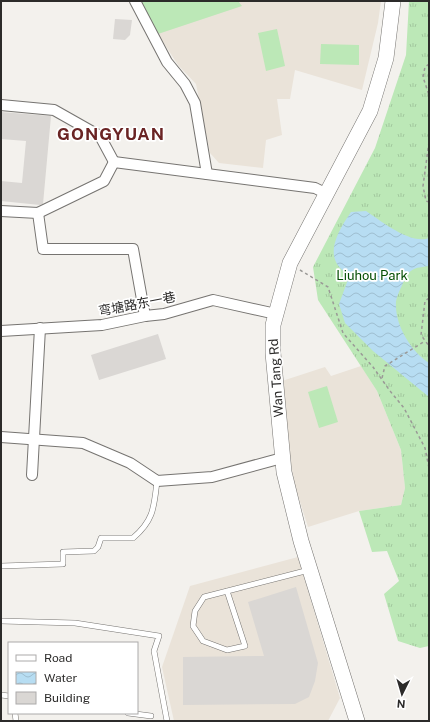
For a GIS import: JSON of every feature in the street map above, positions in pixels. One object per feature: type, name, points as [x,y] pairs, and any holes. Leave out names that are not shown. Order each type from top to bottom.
[{"type":"street","points":[[135,1],[163,55],[185,84],[195,103],[207,174]]},
{"type":"street","name":"Wan Tang Rd","points":[[357,721],[310,570],[284,472],[272,353],[273,325],[290,263],[370,111],[386,58],[393,1]]},
{"type":"street","points":[[1,105],[54,110],[100,136],[114,162]]},
{"type":"street","points":[[114,162],[315,188],[327,194]]},
{"type":"street","points":[[1,211],[38,213],[104,181],[114,162]]},
{"type":"street","points":[[38,213],[43,249],[134,249],[145,316]]},
{"type":"street","name":"弯塘路东一巷","points":[[1,332],[40,328],[102,326],[145,316],[164,314],[213,300],[276,314]]},
{"type":"street","points":[[32,474],[40,328]]},
{"type":"street","points":[[1,437],[83,444],[130,463],[157,481],[212,477],[282,458]]},
{"type":"lane","points":[[1,566],[63,564],[63,552],[94,551],[98,547],[101,538],[133,538],[145,528],[154,506],[157,481]]},
{"type":"lane","points":[[226,591],[245,646],[227,650],[203,641],[193,626],[196,611],[204,597],[226,591],[310,570]]},
{"type":"lane","points":[[1,621],[74,623],[159,636],[154,651],[167,721]]},
{"type":"lane","points":[[135,714],[150,716]]},
{"type":"path","points":[[429,64],[424,67],[423,77],[429,95]]},
{"type":"path","points":[[429,142],[422,186],[426,201],[429,202]]},
{"type":"path","points":[[290,263],[328,287],[344,333],[382,378],[390,391],[404,408],[424,448],[429,468]]},
{"type":"path","points":[[429,298],[425,301],[421,335],[429,346]]},
{"type":"path","points":[[382,378],[385,366],[425,341]]},
{"type":"shaded area","points":[[139,1],[381,1],[378,23],[362,90],[295,70],[290,99],[277,99],[282,135],[266,140],[263,168],[219,163],[210,153],[196,84],[178,65]]},
{"type":"shaded area","points":[[361,366],[377,391],[401,450],[405,488],[401,505],[359,511],[308,527],[295,486],[288,447],[282,381],[325,367],[331,376]]},
{"type":"shaded area","points":[[298,557],[340,698],[328,721],[174,721],[162,667],[190,586]]},
{"type":"green space","points":[[139,1],[238,1],[242,6],[158,34]]},
{"type":"green space","name":"Liuhou Park","points":[[409,1],[429,1],[429,646],[420,648],[398,641],[384,594],[399,581],[387,551],[372,552],[359,511],[401,505],[405,488],[401,450],[377,391],[318,300],[313,267],[375,148],[406,55]]},
{"type":"green space","points":[[277,29],[285,66],[266,71],[258,33]]},
{"type":"green space","points":[[321,44],[359,45],[359,65],[320,64]]},
{"type":"green space","points":[[327,386],[338,422],[319,428],[308,392]]},
{"type":"water","points":[[366,211],[396,231],[405,235],[422,239],[429,238],[429,266],[416,268],[409,273],[399,292],[396,303],[399,322],[406,338],[411,346],[429,363],[429,397],[373,351],[345,323],[339,304],[349,277],[336,262],[334,256],[335,242],[351,212]]},
{"type":"building","points":[[115,19],[132,20],[130,35],[125,40],[113,39]]},
{"type":"building","points":[[1,112],[51,116],[43,204],[40,205],[1,201],[1,181],[22,183],[26,141],[1,139]]},
{"type":"building","points":[[158,334],[166,359],[99,380],[91,355]]},
{"type":"building","points":[[296,587],[318,663],[315,681],[309,697],[295,704],[183,705],[183,657],[264,656],[248,602]]},
{"type":"district","name":"GONGYUAN","points":[[111,134]]}]
